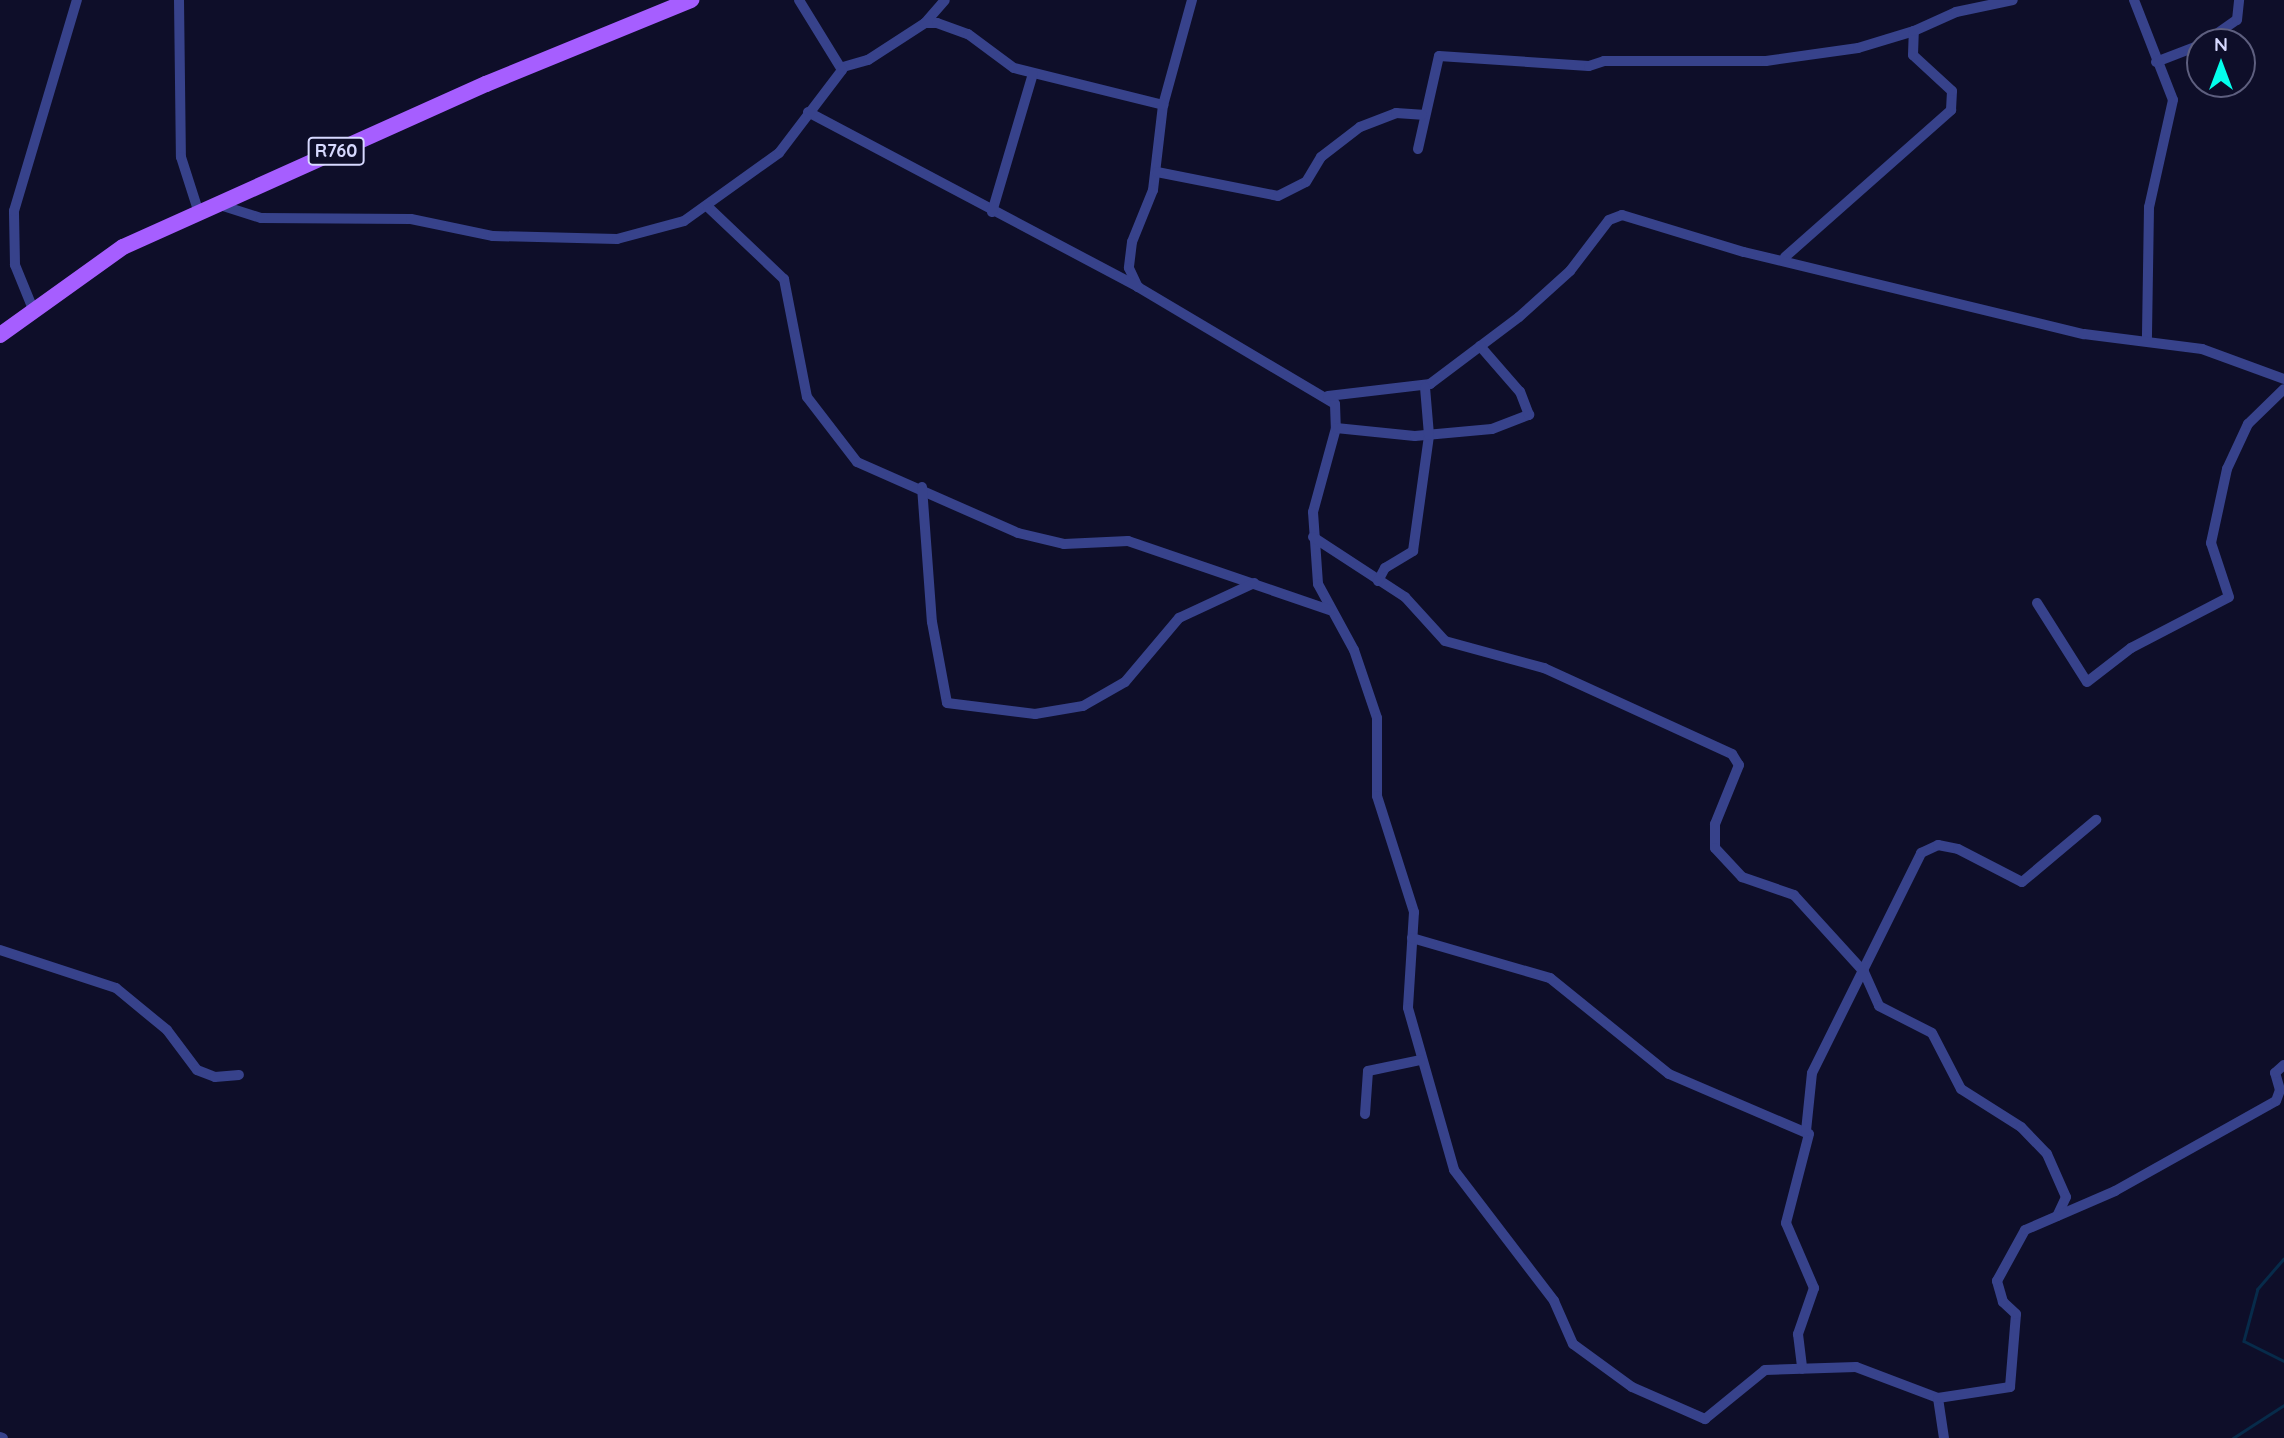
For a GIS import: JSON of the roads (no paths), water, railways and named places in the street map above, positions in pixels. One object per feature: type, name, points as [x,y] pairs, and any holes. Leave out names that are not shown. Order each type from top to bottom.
[{"type":"main road","name":"R760","points":[[0,335],[123,247],[679,2]]},
{"type":"street","points":[[33,309],[15,265],[14,211],[77,0]]},
{"type":"street","points":[[179,0],[181,157],[200,213]]},
{"type":"street","points":[[799,0],[843,66]]},
{"type":"street","points":[[220,205],[261,218],[411,219],[477,235],[617,239],[684,221],[708,207],[779,153],[843,66],[868,61],[925,23],[944,0]]},
{"type":"street","points":[[1138,287],[1129,255],[1157,172],[1164,105],[1192,0]]},
{"type":"street","points":[[1418,149],[1433,63],[1443,55],[1578,66],[1766,61],[1858,48],[1914,31],[1946,15],[2013,0]]},
{"type":"street","points":[[2134,0],[2172,107],[2149,199],[2147,340]]},
{"type":"street","points":[[2225,28],[2237,20],[2239,0]]},
{"type":"street","points":[[925,23],[959,29],[1006,64],[1033,74],[1164,105]]},
{"type":"street","points":[[1785,257],[1951,110],[1952,91],[1913,55],[1914,31]]},
{"type":"street","points":[[2156,62],[2186,50]]},
{"type":"street","points":[[992,212],[1033,74]]},
{"type":"street","points":[[808,112],[992,212],[1138,287],[1328,396],[1335,404],[1336,428],[1315,502],[1313,537],[1318,584],[1374,706],[1380,739],[1374,781],[1414,912],[1408,1007],[1420,1060],[1454,1171],[1554,1301],[1581,1354],[1640,1392],[1705,1419],[1765,1370],[1856,1367],[1938,1398],[2010,1387],[2016,1314],[2003,1302],[1998,1277],[2025,1230],[2084,1204],[2276,1101],[2280,1090],[2275,1073],[2284,1065]]},
{"type":"street","points":[[1157,172],[1278,196],[1306,182],[1321,157],[1360,127],[1396,113],[1422,115]]},
{"type":"street","points":[[708,207],[784,279],[807,397],[846,452],[1018,533],[1064,544],[1128,541],[1330,610]]},
{"type":"street","points":[[1328,396],[1425,387],[1480,346],[1570,271],[1614,215],[1744,252],[1785,257],[2084,334],[2202,349],[2284,379]]},
{"type":"street","points":[[1336,428],[1429,435],[1492,429],[1530,414],[1480,346]]},
{"type":"street","points":[[1378,581],[1385,568],[1413,551],[1429,435],[1425,387]]},
{"type":"street","points":[[2037,603],[2087,682],[2131,648],[2229,597],[2211,543],[2227,469],[2241,434],[2284,388]]},
{"type":"street","points":[[922,487],[932,622],[947,703],[1035,714],[1083,706],[1125,682],[1179,618],[1254,583]]},
{"type":"street","points":[[1313,537],[1414,606],[1445,641],[1544,668],[1732,754],[1739,765],[1715,824],[1715,848],[1742,877],[1794,895],[1864,972],[1868,993],[1879,1006],[1940,1039],[1961,1089],[2021,1127],[2047,1154],[2066,1197],[2084,1204]]},
{"type":"street","points":[[1802,1369],[1798,1334],[1814,1288],[1786,1223],[1810,1138],[1806,1131],[1811,1073],[1864,972],[1917,859],[1930,847],[1958,849],[2022,882],[2096,820]]},
{"type":"street","points":[[1412,938],[1550,978],[1669,1074],[1806,1131]]},
{"type":"street","points":[[0,950],[116,988],[167,1030],[197,1070],[215,1077],[239,1074]]},
{"type":"street","points":[[1365,1114],[1368,1071],[1420,1060]]},
{"type":"street","points":[[2057,1216],[2066,1197]]},
{"type":"street","points":[[1938,1398],[1944,1438]]},
{"type":"waterway","points":[[2284,1259],[2258,1289],[2244,1341],[2284,1361]]},
{"type":"waterway","points":[[2233,1438],[2284,1405]]}]
